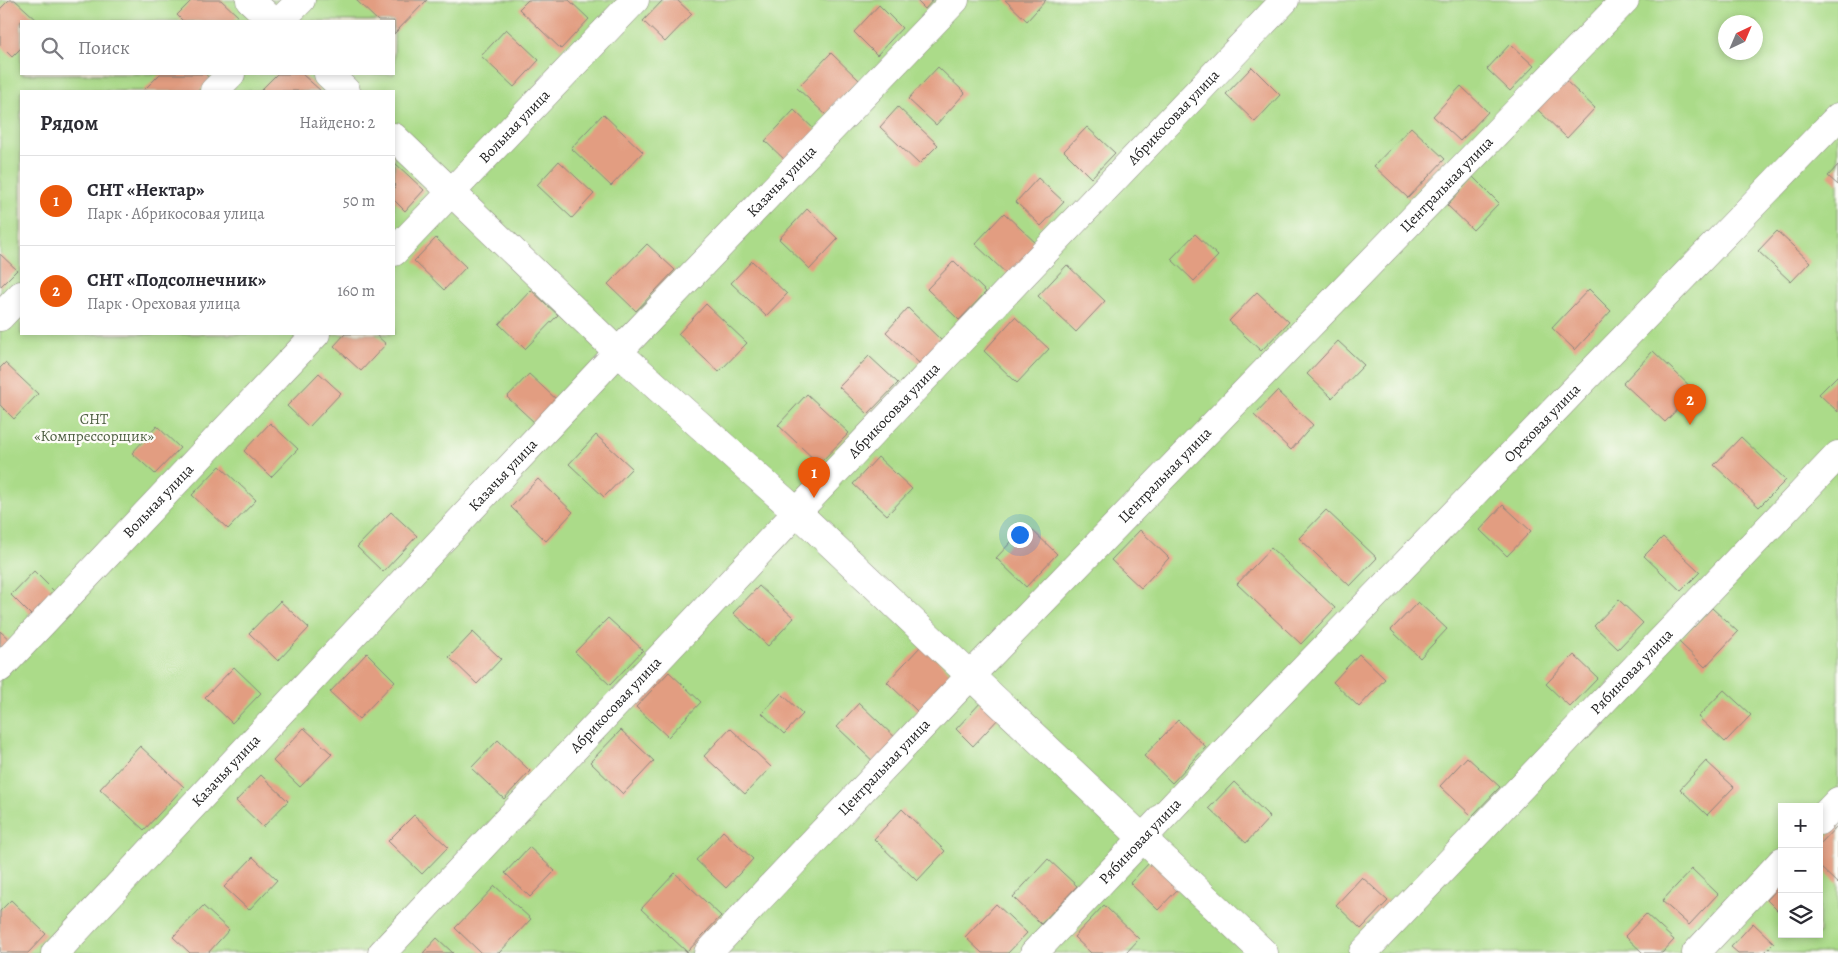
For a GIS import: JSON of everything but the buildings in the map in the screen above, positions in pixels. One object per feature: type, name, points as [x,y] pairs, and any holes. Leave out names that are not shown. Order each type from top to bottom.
[{"type":"street","points":[[250,0],[272,20]]},
{"type":"street","points":[[281,20],[301,0]]},
{"type":"street","name":"Вольная улица","points":[[395,251],[635,0]]},
{"type":"street","name":"Казачья улица","points":[[55,953],[618,352],[955,0]]},
{"type":"street","name":"Абрикосовая улица","points":[[382,953],[797,512],[1285,0]]},
{"type":"street","name":"Центральная улица","points":[[708,953],[971,676],[1625,0]]},
{"type":"street","points":[[215,90],[230,75]]},
{"type":"street","points":[[329,75],[345,90]]},
{"type":"street","name":"Ореховая улица","points":[[1246,729],[1838,117]]},
{"type":"street","points":[[395,138],[618,352],[797,512],[1264,953]]},
{"type":"street","points":[[0,317],[20,296]]},
{"type":"street","name":"Вольная улица","points":[[0,668],[315,335]]},
{"type":"street","name":"Рябиновая улица","points":[[1363,953],[1838,455]]},
{"type":"street","name":"Рябиновая улица","points":[[1034,953],[1246,729]]},
{"type":"street","points":[[1823,817],[1838,802]]},
{"type":"street","points":[[1696,953],[1778,865]]},
{"type":"green space","name":"СНТ «Компрессорщик»","points":[[0,0],[1838,0],[1838,953],[0,953]]},
{"type":"place","name":"СНТ «Подсолнечник»","points":[[1690,425]]},
{"type":"place","name":"СНТ «Нектар»","points":[[814,498]]}]
